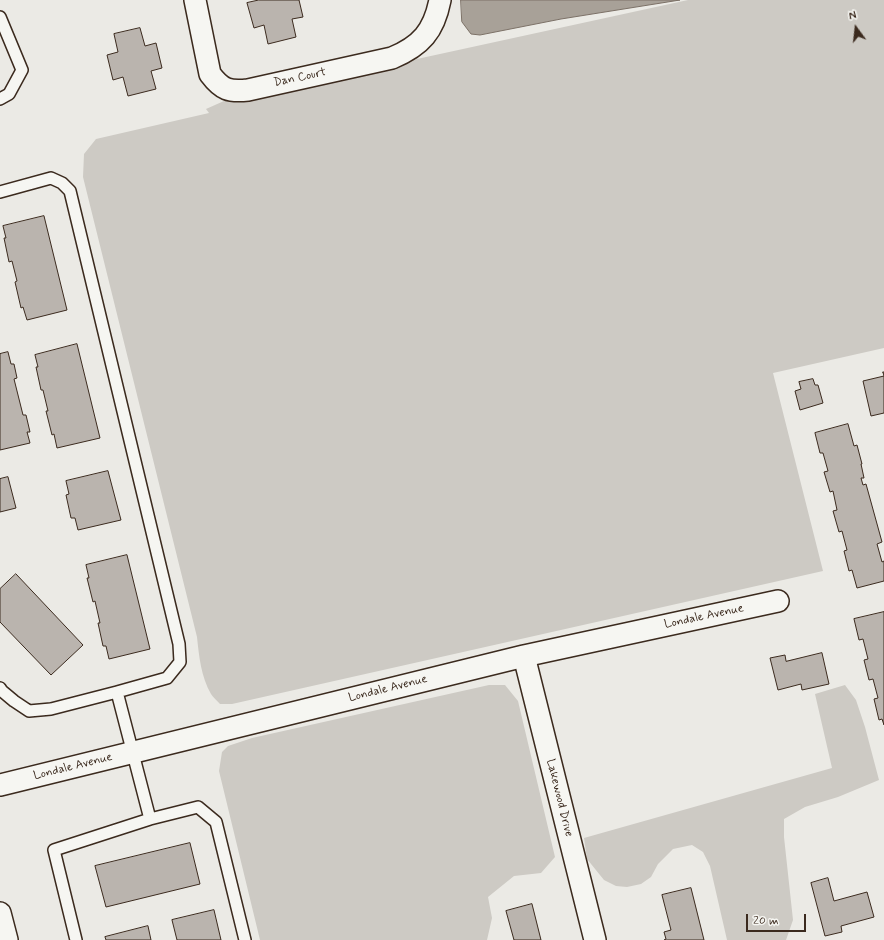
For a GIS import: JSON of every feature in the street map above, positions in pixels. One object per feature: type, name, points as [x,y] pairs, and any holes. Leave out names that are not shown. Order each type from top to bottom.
[{"type":"street","name":"Dan Court","points":[[195,0],[210,74],[217,83],[225,89],[235,91],[248,90],[392,58],[405,53],[416,46],[433,25],[440,0]]},
{"type":"street","name":"Londale Avenue","points":[[0,785],[524,656],[778,600]]},
{"type":"street","name":"Lakewood Drive","points":[[524,656],[595,940]]},
{"type":"street","points":[[0,917],[7,940]]},
{"type":"lane","points":[[0,17],[22,70],[9,94],[0,99]]},
{"type":"lane","points":[[0,192],[51,178],[62,183],[70,191],[179,644],[180,662],[167,678],[51,709],[29,711],[14,701],[0,688]]},
{"type":"lane","points":[[117,692],[134,752],[150,819]]},
{"type":"lane","points":[[76,940],[54,850],[150,819],[198,807],[216,822],[245,940]]},
{"type":"shaded area","points":[[461,0],[680,0],[561,19],[480,35],[471,34],[462,22]]},
{"type":"shaded area","points":[[688,0],[884,0],[884,348],[773,373],[823,571],[232,704],[220,704],[211,694],[203,674],[197,637],[83,177],[84,154],[96,139],[209,113],[206,109],[224,101]]},
{"type":"shaded area","points":[[489,685],[505,685],[518,701],[555,857],[541,873],[514,876],[488,897],[492,918],[487,940],[260,940],[219,771],[222,752],[228,746],[252,738]]},
{"type":"shaded area","points":[[845,685],[856,700],[879,780],[838,797],[805,807],[784,819],[784,837],[793,920],[786,940],[727,940],[710,866],[703,852],[692,845],[673,849],[658,864],[651,877],[641,884],[627,887],[616,886],[604,880],[587,859],[584,838],[832,768],[815,694]]},
{"type":"building","points":[[259,0],[299,0],[303,17],[292,19],[296,37],[268,44],[264,25],[254,28],[247,3]]},
{"type":"building","points":[[140,28],[145,46],[156,43],[162,68],[151,71],[156,89],[128,96],[123,77],[113,80],[107,55],[118,52],[114,34]]},
{"type":"building","points":[[44,216],[67,310],[27,320],[23,307],[21,308],[12,261],[9,262],[3,226]]},
{"type":"building","points":[[77,344],[100,438],[57,448],[46,411],[48,411],[43,390],[41,390],[35,355]]},
{"type":"building","points":[[8,352],[11,364],[14,364],[17,378],[14,379],[23,415],[26,415],[30,432],[27,432],[30,443],[0,450],[0,354]]},
{"type":"building","points":[[884,376],[884,413],[871,416],[863,381]]},
{"type":"building","points":[[813,379],[815,385],[818,385],[823,403],[800,410],[795,391],[801,389],[799,382]]},
{"type":"building","points":[[848,424],[854,446],[857,445],[862,464],[864,478],[861,478],[863,485],[866,484],[882,542],[877,544],[882,562],[884,561],[884,581],[857,588],[852,570],[849,571],[844,551],[847,550],[842,531],[839,532],[833,511],[837,510],[833,491],[830,492],[824,472],[828,471],[823,453],[820,453],[815,433]]},
{"type":"building","points":[[108,471],[121,520],[78,530],[75,518],[71,518],[66,495],[69,494],[66,481]]},
{"type":"building","points":[[8,477],[16,508],[0,512],[0,479]]},
{"type":"building","points":[[127,555],[150,649],[109,659],[106,646],[103,646],[98,623],[100,623],[95,601],[93,602],[87,578],[89,578],[86,565]]},
{"type":"building","points":[[16,574],[83,645],[51,675],[0,622],[0,589]]},
{"type":"building","points":[[884,612],[884,725],[882,719],[879,720],[874,699],[878,698],[873,679],[869,680],[864,660],[868,659],[863,639],[859,640],[854,619]]},
{"type":"building","points":[[822,653],[829,684],[802,690],[801,684],[778,690],[770,658],[785,655],[786,661]]},
{"type":"building","points":[[190,843],[200,884],[106,907],[95,866]]},
{"type":"building","points":[[828,878],[834,901],[867,892],[874,917],[841,926],[842,932],[825,936],[811,883]]},
{"type":"building","points":[[691,888],[704,940],[664,940],[666,939],[664,932],[671,930],[662,895]]},
{"type":"building","points":[[532,904],[541,940],[514,940],[506,911]]},
{"type":"building","points":[[214,910],[221,940],[177,940],[172,920]]},
{"type":"building","points":[[148,926],[151,940],[106,940],[105,937]]}]
